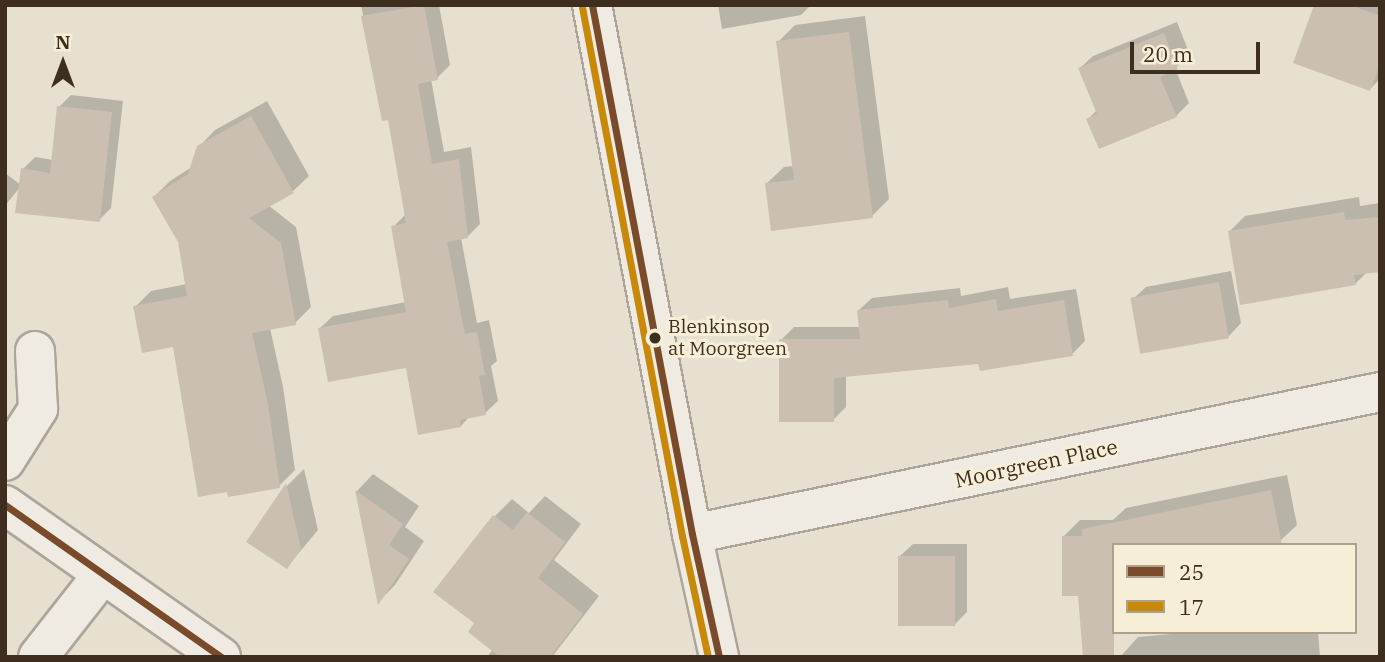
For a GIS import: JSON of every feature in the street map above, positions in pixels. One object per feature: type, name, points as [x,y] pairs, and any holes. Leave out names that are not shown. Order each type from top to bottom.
[{"type":"street","points":[[592,5],[714,648]]},
{"type":"street","points":[[5,461],[38,409],[35,351]]},
{"type":"street","name":"Moorgreen Place","points":[[692,534],[1380,392]]},
{"type":"street","points":[[5,505],[221,657]]},
{"type":"street","points":[[38,657],[103,574]]},
{"type":"building","points":[[424,5],[438,80],[418,84],[432,164],[459,159],[468,238],[447,242],[465,334],[477,332],[485,375],[479,376],[486,415],[460,420],[461,427],[418,435],[406,368],[328,382],[318,328],[406,312],[391,226],[406,223],[388,120],[382,121],[361,16]]},
{"type":"building","points":[[1314,5],[1351,5],[1380,16],[1380,64],[1370,91],[1293,63]]},
{"type":"building","points":[[849,32],[873,218],[771,231],[765,183],[794,180],[776,41]]},
{"type":"building","points":[[1164,33],[1178,69],[1160,77],[1177,117],[1099,149],[1086,119],[1097,114],[1078,68]]},
{"type":"building","points":[[57,106],[112,112],[100,222],[15,213],[21,168],[50,173]]},
{"type":"building","points":[[251,116],[294,193],[249,218],[281,243],[296,325],[252,333],[268,404],[280,488],[228,497],[227,492],[198,497],[173,347],[142,353],[133,306],[187,296],[178,242],[152,197],[188,174],[197,146]]},
{"type":"building","points":[[1344,212],[1345,220],[1380,217],[1380,272],[1354,275],[1356,285],[1240,305],[1228,231]]},
{"type":"building","points":[[1219,282],[1229,338],[1140,354],[1130,298]]},
{"type":"building","points":[[996,299],[998,311],[1064,300],[1073,356],[980,371],[978,364],[834,378],[834,422],[779,422],[779,339],[860,339],[857,310],[948,300],[949,308]]},
{"type":"building","points":[[286,483],[301,549],[287,569],[246,542]]},
{"type":"building","points":[[355,490],[403,524],[389,545],[409,559],[378,605]]},
{"type":"building","points":[[1271,490],[1282,543],[1112,543],[1114,657],[1083,657],[1078,596],[1062,596],[1062,536],[1082,536],[1082,529]]},
{"type":"building","points":[[527,512],[565,542],[538,578],[583,614],[550,657],[500,657],[468,632],[474,623],[433,592],[493,515],[513,530]]},
{"type":"building","points":[[898,556],[955,556],[955,626],[898,626]]},
{"type":"transit line","name":"25","points":[[592,5],[692,534],[719,657]]},
{"type":"transit line","name":"17","points":[[582,7],[682,536],[708,657]]},
{"type":"transit line","name":"25","points":[[5,505],[221,657]]},
{"type":"place","name":"Blenkinsop at Moorgreen","points":[[655,338]]}]
